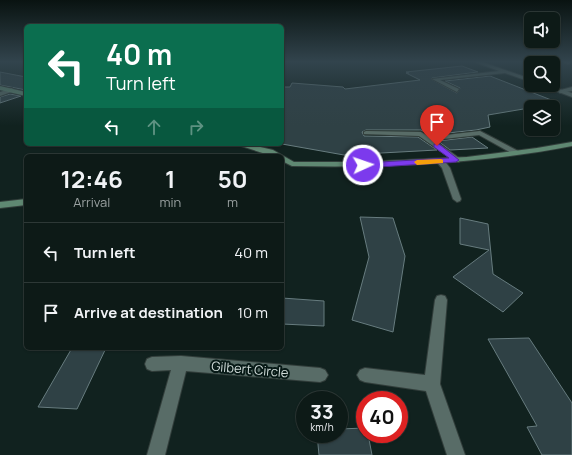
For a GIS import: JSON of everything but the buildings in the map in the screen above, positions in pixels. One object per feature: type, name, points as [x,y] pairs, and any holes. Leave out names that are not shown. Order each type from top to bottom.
[{"type":"street","points":[[442,83],[458,90]]},
{"type":"street","points":[[0,88],[24,93]]},
{"type":"street","points":[[0,94],[12,90]]},
{"type":"street","points":[[560,91],[572,90]]},
{"type":"street","points":[[560,91],[572,95]]},
{"type":"street","points":[[366,133],[421,134],[456,160]]},
{"type":"street","points":[[427,139],[480,133],[516,152]]},
{"type":"street","points":[[284,159],[292,164],[363,165],[440,161],[572,144]]},
{"type":"street","points":[[247,146],[274,154]]},
{"type":"street","points":[[440,161],[446,168],[457,199]]},
{"type":"street","points":[[284,169],[292,164]]},
{"type":"street","points":[[0,205],[24,202]]},
{"type":"street","points":[[441,300],[432,384],[456,455]]},
{"type":"street","points":[[156,455],[181,363]]},
{"type":"street","name":"Gilbert Circle","points":[[152,364],[181,363],[320,375]]},
{"type":"street","points":[[365,375],[432,384]]},
{"type":"slow traffic","points":[[417,162],[441,161]]},
{"type":"route","points":[[363,165],[456,160],[437,146]]}]
